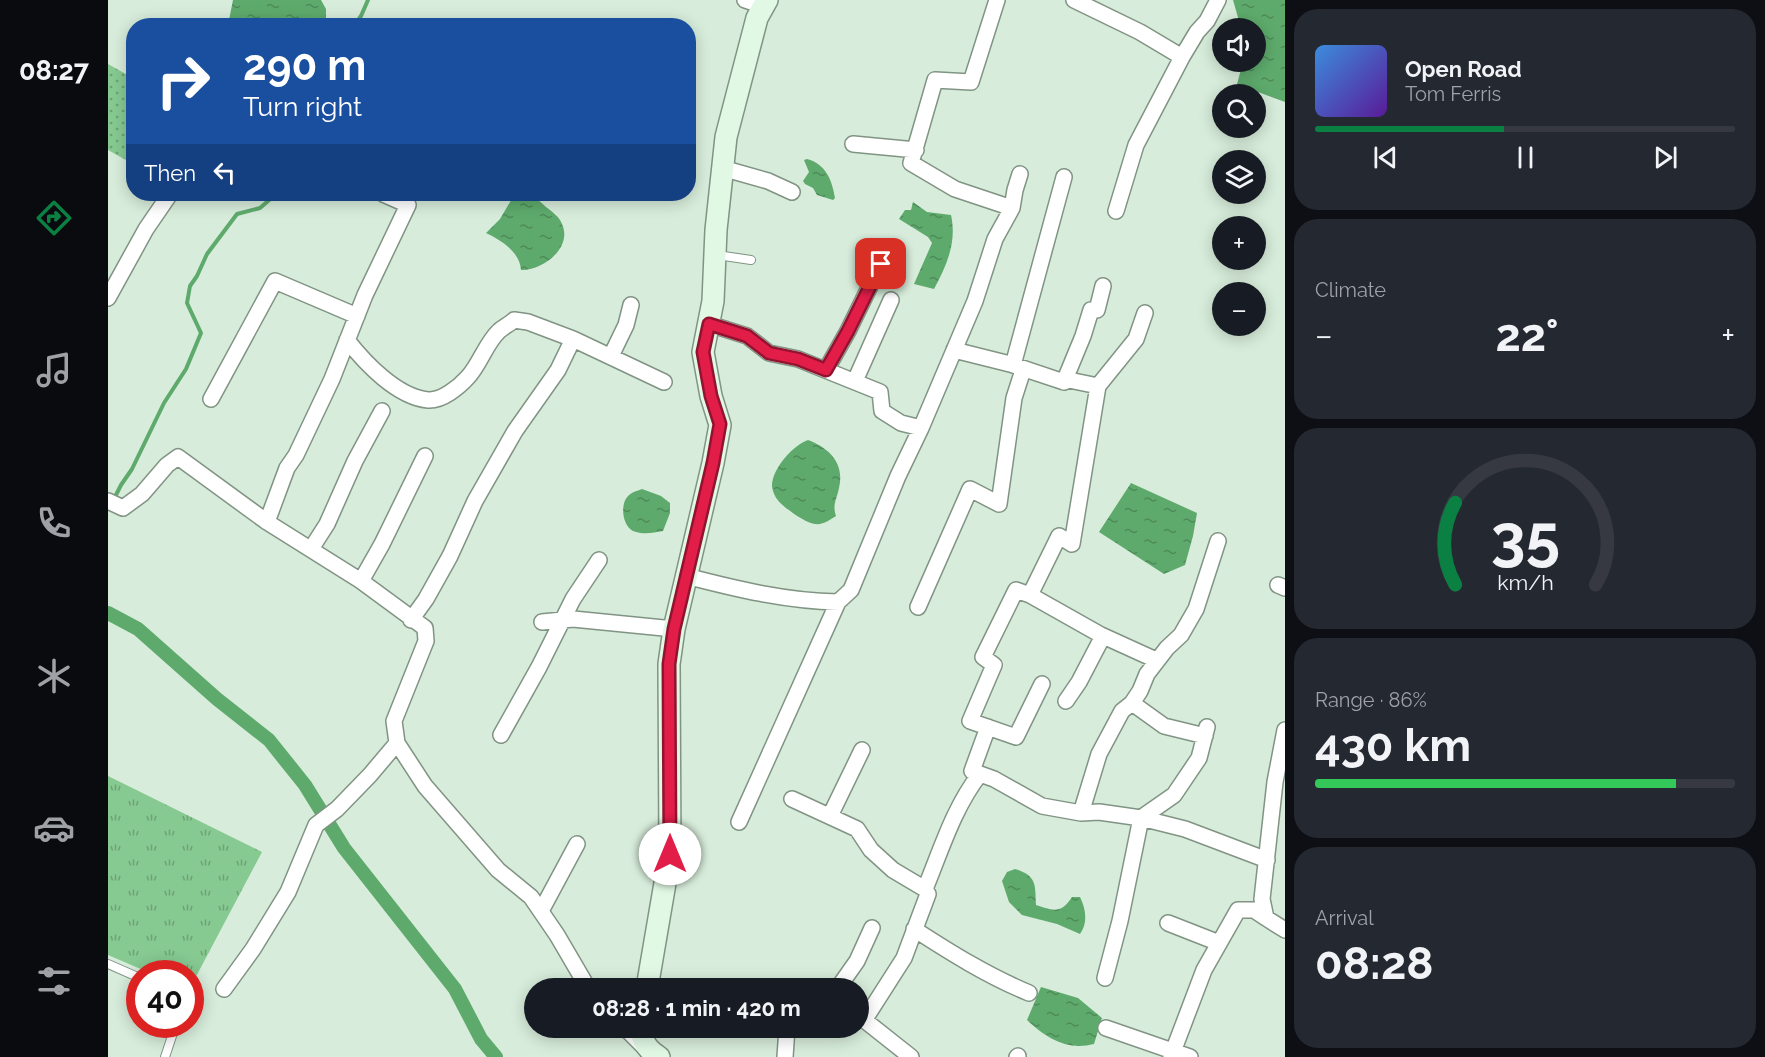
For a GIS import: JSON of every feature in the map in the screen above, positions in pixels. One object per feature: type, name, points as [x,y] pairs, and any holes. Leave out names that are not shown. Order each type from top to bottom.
[{"type":"street","points":[[997,0],[971,82],[935,80],[911,163],[954,189],[1012,208]]},
{"type":"street","points":[[1074,0],[1140,32],[1182,57]]},
{"type":"street","points":[[1116,211],[1136,145],[1182,57],[1197,32],[1207,21],[1218,0]]},
{"type":"street","points":[[649,978],[670,854],[669,664],[674,629],[720,424],[711,396],[703,352],[713,301],[722,168],[726,137],[757,18],[758,2]]},
{"type":"street","points":[[853,144],[916,150]]},
{"type":"street","points":[[722,168],[768,181],[792,192]]},
{"type":"street","points":[[739,822],[838,602],[851,590],[975,301],[995,239],[1012,208],[1020,174]]},
{"type":"street","points":[[918,607],[970,489],[999,504],[1022,337],[1064,177]]},
{"type":"street","points":[[108,298],[146,229],[165,201]]},
{"type":"street","points":[[267,522],[286,468],[296,455],[332,379],[357,316],[409,201]]},
{"type":"street","points":[[826,370],[887,251]]},
{"type":"street","points":[[211,399],[275,281],[357,316]]},
{"type":"street","points":[[1064,382],[1091,310],[1097,310],[1103,286]]},
{"type":"street","points":[[855,381],[891,300]]},
{"type":"street","points":[[611,356],[626,325],[631,305]]},
{"type":"street","points":[[1030,595],[1059,536],[1072,544],[1098,386],[1137,339],[1145,313]]},
{"type":"street","points":[[347,340],[380,376],[403,391],[429,400],[446,395],[468,377],[498,332],[514,320],[528,322],[573,339],[664,382]]},
{"type":"street","points":[[709,324],[747,336],[769,353],[798,359],[880,392],[882,411],[901,423],[921,428]]},
{"type":"street","points":[[411,620],[426,599],[450,556],[475,501],[514,431],[558,370],[573,339]]},
{"type":"street","points":[[954,350],[1064,382],[1069,380],[1098,386]]},
{"type":"street","points":[[311,549],[327,524],[355,461],[382,411]]},
{"type":"street","points":[[361,581],[382,544],[425,456]]},
{"type":"street","points":[[113,503],[123,508],[142,494],[167,465],[178,457],[267,522],[361,581],[411,620],[425,628],[426,641],[394,720],[397,743],[424,786],[498,870],[531,897],[582,978]]},
{"type":"street","points":[[1081,813],[1099,754],[1122,711],[1132,703],[1156,660],[1181,634],[1196,609],[1218,541]]},
{"type":"street","points":[[501,735],[573,599],[599,560]]},
{"type":"street","points":[[686,576],[741,590],[812,602],[838,602]]},
{"type":"street","points":[[1042,684],[1016,737],[970,721],[994,665],[983,657],[1016,590],[1030,595],[1102,636],[1156,660]]},
{"type":"street","points":[[542,622],[573,619],[674,629]]},
{"type":"street","points":[[1066,701],[1079,682],[1102,636]]},
{"type":"street","points":[[1105,978],[1120,921],[1141,818],[1174,795],[1199,758],[1206,732],[1164,726],[1132,703]]},
{"type":"street","points":[[988,727],[972,771],[994,779],[1042,806],[1081,813],[1099,812],[1141,818],[1185,829],[1267,860]]},
{"type":"street","points":[[1266,918],[1262,899],[1275,782],[1285,730]]},
{"type":"street","points":[[224,989],[254,949],[288,892],[316,825],[337,809],[397,743]]},
{"type":"street","points":[[830,816],[862,750]]},
{"type":"street","points":[[925,889],[967,792],[980,774]]},
{"type":"street","points":[[792,799],[857,829],[871,850],[893,870],[925,889],[928,894],[904,958],[869,1007]]},
{"type":"street","points":[[541,911],[577,844]]},
{"type":"street","points":[[1172,1054],[1204,970],[1238,910],[1254,910],[1285,930]]},
{"type":"street","points":[[1168,923],[1219,943]]},
{"type":"street","points":[[845,978],[857,961],[872,927]]},
{"type":"street","points":[[914,928],[952,954],[1001,982],[1029,993]]},
{"type":"street","points":[[869,1023],[911,1057]]},
{"type":"street","points":[[1106,1028],[1172,1054],[1190,1057]]},
{"type":"street","points":[[636,1038],[653,1053]]},
{"type":"street","points":[[644,1038],[653,1053]]},
{"type":"street","points":[[785,1057],[786,1038]]},
{"type":"lane","points":[[715,255],[750,260]]},
{"type":"lane","points":[[108,964],[126,972]]},
{"type":"lane","points":[[165,1057],[171,1038]]},
{"type":"green space","points":[[108,64],[126,74],[126,160],[108,150]]},
{"type":"green space","points":[[108,776],[262,852],[204,961],[126,960],[126,963],[108,955]]},
{"type":"water","points":[[233,0],[321,0],[326,9],[326,18],[229,18]]},
{"type":"water","points":[[1233,0],[1285,0],[1285,102],[1266,95],[1266,84],[1237,84],[1240,72],[1266,72],[1266,18],[1238,18]]},
{"type":"water","points":[[804,160],[814,161],[827,174],[834,191],[833,200],[817,195],[813,188],[803,181],[809,172]]},
{"type":"water","points":[[511,201],[539,201],[561,221],[563,241],[554,256],[546,262],[538,267],[521,270],[513,252],[498,239],[486,233],[500,219]]},
{"type":"water","points":[[913,202],[927,212],[951,215],[953,235],[950,253],[934,289],[914,284],[932,243],[928,237],[899,219],[905,210],[911,210]]},
{"type":"water","points":[[808,440],[829,452],[840,471],[835,505],[836,516],[821,524],[811,523],[789,510],[776,498],[772,487],[773,479],[784,458]]},
{"type":"water","points":[[1131,483],[1197,513],[1185,565],[1164,574],[1099,532]]},
{"type":"water","points":[[642,489],[661,496],[670,503],[670,513],[663,531],[640,533],[633,531],[626,524],[623,514],[625,500]]},
{"type":"water","points":[[1015,869],[1031,878],[1036,905],[1056,910],[1064,906],[1072,897],[1080,897],[1085,916],[1080,934],[1057,924],[1022,915],[1009,902],[1002,881],[1007,872]]},
{"type":"water","points":[[1041,987],[1078,998],[1102,1018],[1094,1044],[1075,1046],[1066,1044],[1049,1037],[1027,1020]]},
{"type":"waterway","points":[[360,18],[368,0]]},
{"type":"waterway","points":[[113,501],[132,469],[164,403],[186,369],[201,333],[187,303],[190,286],[207,254],[237,214],[260,208],[268,201]]},
{"type":"waterway","points":[[108,613],[138,629],[217,699],[269,740],[305,785],[344,848],[455,989],[481,1039],[496,1057]]},
{"type":"route","points":[[670,854],[669,664],[674,629],[720,424],[711,396],[703,352],[709,324],[747,336],[769,353],[798,359],[826,370],[881,264]]}]
